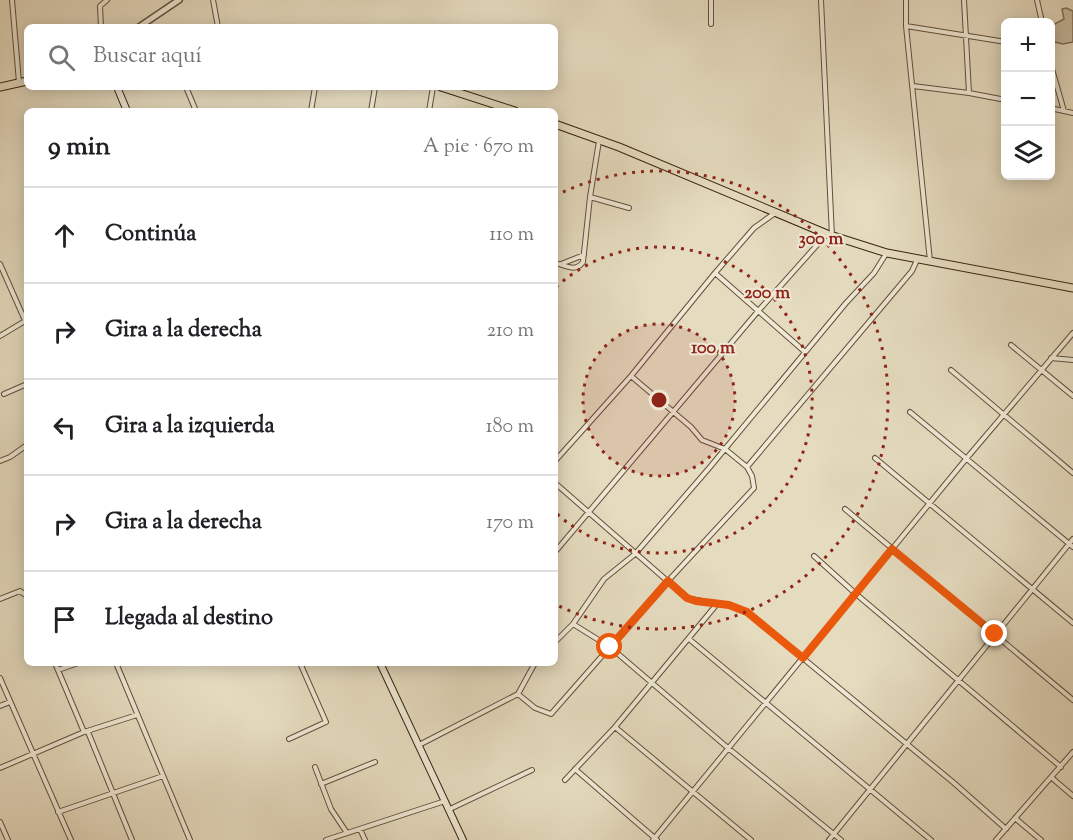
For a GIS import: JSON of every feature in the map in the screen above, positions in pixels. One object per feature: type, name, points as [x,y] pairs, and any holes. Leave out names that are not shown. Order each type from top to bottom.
[{"type":"main road","points":[[0,87],[24,81]]},
{"type":"main road","points":[[118,90],[126,108]]},
{"type":"main road","points":[[448,90],[491,107]]},
{"type":"main road","points":[[558,125],[829,235],[887,253],[1073,288]]},
{"type":"main road","points":[[381,666],[463,840]]},
{"type":"street","points":[[12,0],[19,82]]},
{"type":"street","points":[[101,24],[100,6],[107,0]]},
{"type":"street","points":[[143,24],[178,0]]},
{"type":"street","points":[[213,0],[217,24]]},
{"type":"street","points":[[711,0],[711,24]]},
{"type":"street","points":[[558,548],[759,310],[829,235],[821,0]]},
{"type":"street","points":[[906,0],[906,26],[930,262]]},
{"type":"street","points":[[964,0],[969,93]]},
{"type":"street","points":[[1037,0],[1040,18]]},
{"type":"street","points":[[906,26],[1001,41]]},
{"type":"street","points":[[1053,72],[1064,111]]},
{"type":"street","points":[[913,86],[1001,99]]},
{"type":"street","points":[[187,90],[195,108]]},
{"type":"street","points":[[312,108],[314,90]]},
{"type":"street","points":[[372,108],[374,90]]},
{"type":"street","points":[[430,108],[432,90]]},
{"type":"street","points":[[1055,109],[1073,113]]},
{"type":"street","points":[[558,263],[577,268],[583,262],[599,140]]},
{"type":"street","points":[[590,197],[629,208]]},
{"type":"street","points":[[558,458],[631,376],[754,228],[776,213]]},
{"type":"street","points":[[558,639],[573,624],[604,579],[635,554],[874,273],[887,253]]},
{"type":"street","points":[[558,263],[584,255]]},
{"type":"street","points":[[747,467],[912,271],[917,259]]},
{"type":"street","points":[[0,264],[1,271],[24,319]]},
{"type":"street","points":[[715,273],[806,352]]},
{"type":"street","points":[[0,336],[24,324]]},
{"type":"street","points":[[575,769],[655,839],[966,459],[1073,333]]},
{"type":"street","points":[[1011,345],[1073,396]]},
{"type":"street","points":[[1052,358],[1073,360]]},
{"type":"street","points":[[951,370],[1073,473]]},
{"type":"street","points":[[518,694],[535,708],[551,714],[668,581],[754,488],[752,476],[747,467],[725,449],[702,440],[691,427],[631,376]]},
{"type":"street","points":[[4,394],[24,385]]},
{"type":"street","points":[[910,412],[1071,545]]},
{"type":"street","points":[[0,461],[24,447]]},
{"type":"street","points":[[875,458],[1073,623]]},
{"type":"street","points":[[558,486],[687,598],[729,605],[747,612],[1005,829]]},
{"type":"street","points":[[845,509],[1073,700]]},
{"type":"street","points":[[829,840],[995,634],[1071,545],[1073,539]]},
{"type":"street","points":[[814,556],[1061,767]]},
{"type":"street","points":[[0,599],[20,591],[24,594]]},
{"type":"street","points":[[565,780],[615,727],[717,604]]},
{"type":"street","points":[[573,624],[610,647],[651,684],[841,840]]},
{"type":"street","points":[[689,639],[931,840]]},
{"type":"street","points":[[56,666],[132,840]]},
{"type":"street","points":[[58,670],[69,666]]},
{"type":"street","points":[[117,666],[190,840]]},
{"type":"street","points":[[289,739],[326,722],[301,666]]},
{"type":"street","points":[[418,745],[518,694],[533,666]]},
{"type":"street","points":[[0,678],[71,840]]},
{"type":"street","points":[[0,706],[10,702]]},
{"type":"street","points":[[0,768],[86,732],[137,715]]},
{"type":"street","points":[[615,727],[751,840]]},
{"type":"street","points":[[996,840],[1073,752]]},
{"type":"street","points":[[321,784],[375,762]]},
{"type":"street","points":[[315,767],[331,809],[347,833]]},
{"type":"street","points":[[450,809],[532,770]]},
{"type":"street","points":[[58,812],[163,776]]},
{"type":"street","points":[[1052,778],[1073,796]]},
{"type":"street","points":[[326,840],[445,801]]},
{"type":"street","points":[[1015,819],[1041,840]]},
{"type":"street","points":[[0,822],[8,840]]},
{"type":"street","points":[[360,829],[365,840]]},
{"type":"shaded area","points":[[1062,9],[1073,11],[1073,42],[1063,44],[1055,42],[1055,24],[1064,19]]},
{"type":"route","points":[[610,647],[668,581],[687,598],[729,605],[747,612],[803,658],[892,549],[995,634]]}]
